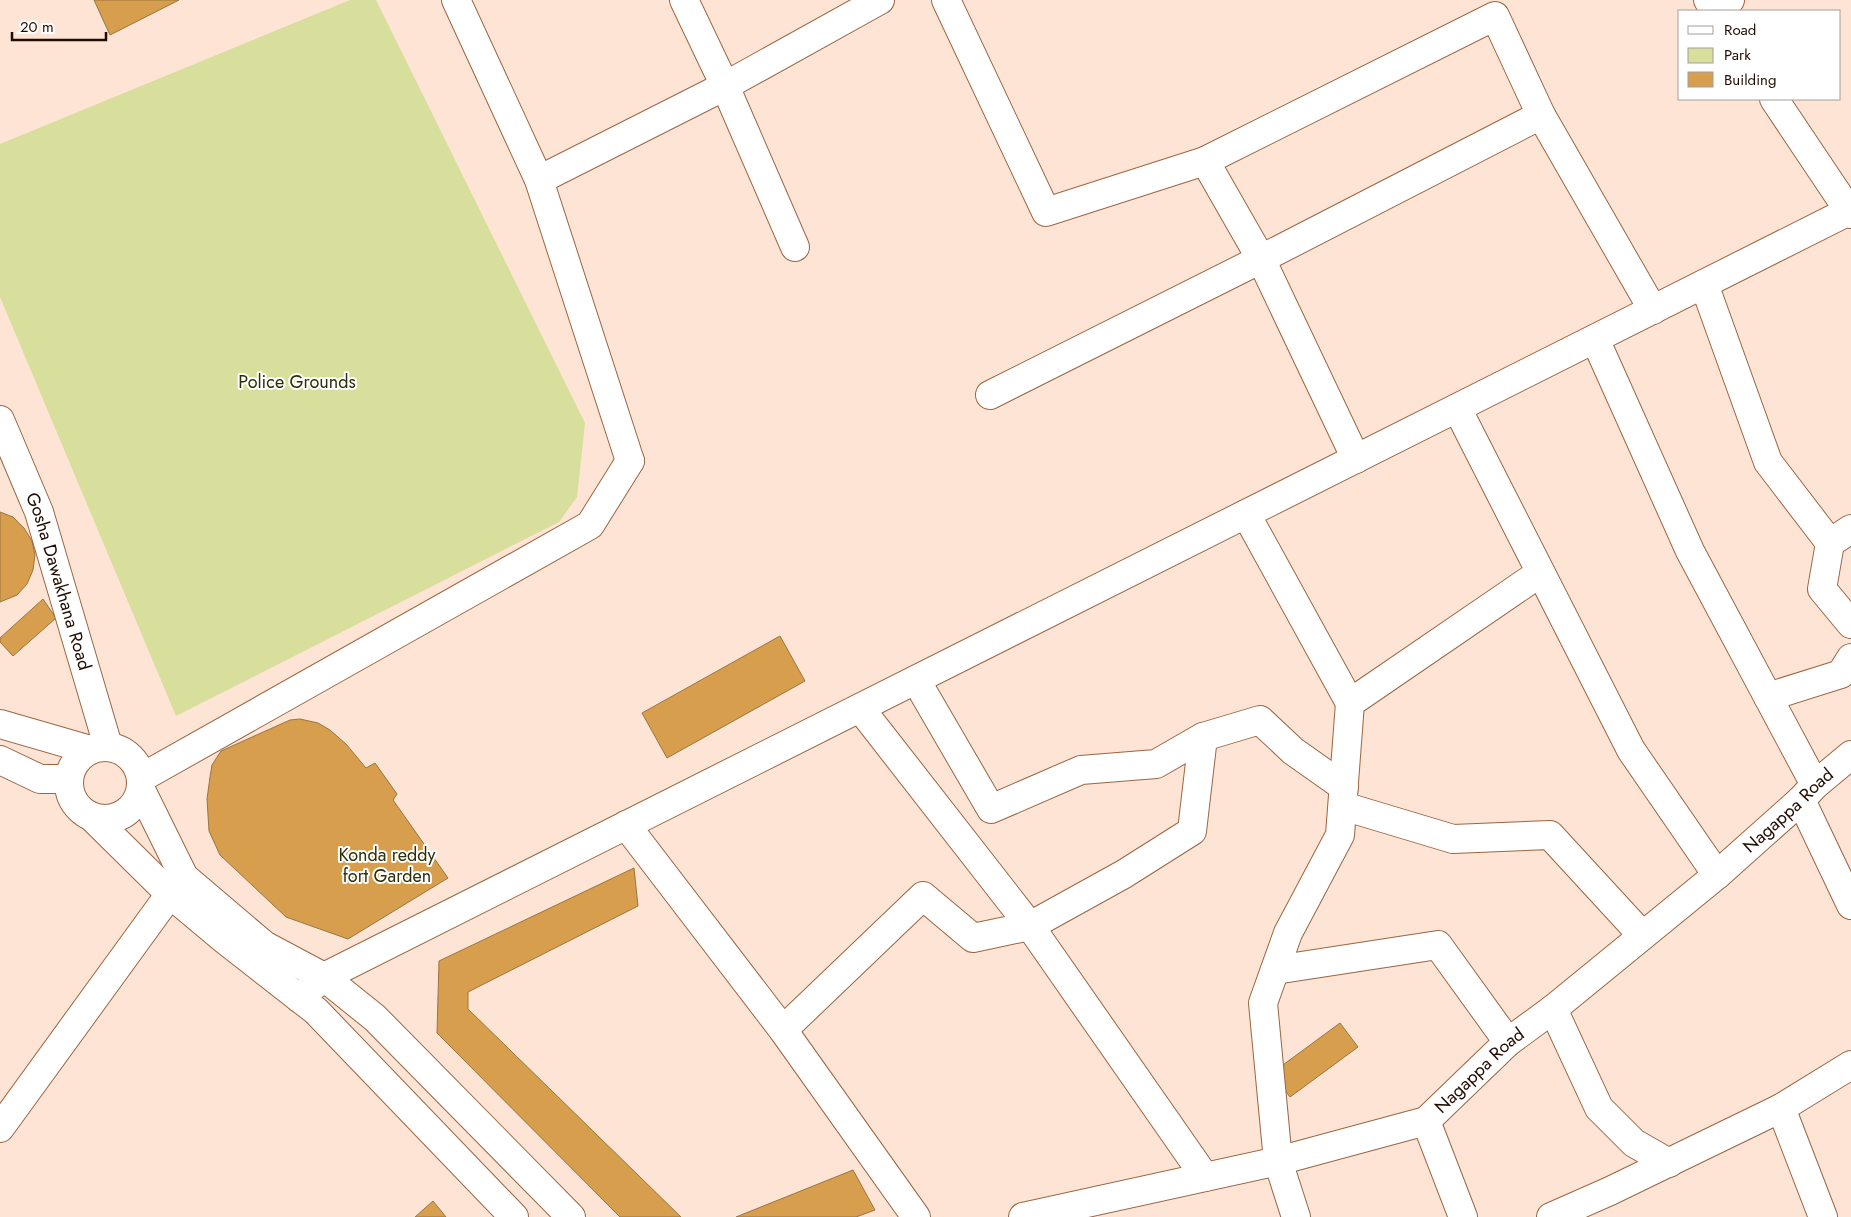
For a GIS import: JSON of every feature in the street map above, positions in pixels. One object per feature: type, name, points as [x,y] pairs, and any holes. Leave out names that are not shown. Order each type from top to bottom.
[{"type":"street","points":[[92,817],[104,819],[117,817],[128,811],[136,802],[141,784],[590,525],[630,461],[539,180],[456,0]]},
{"type":"street","points":[[684,0],[725,86],[795,246]]},
{"type":"street","points":[[539,180],[725,86],[880,0]]},
{"type":"street","points":[[946,0],[1046,212],[1205,161],[1495,16],[1541,115],[1654,310]]},
{"type":"street","points":[[299,998],[324,977],[1456,408],[1850,213],[1775,100]]},
{"type":"street","points":[[990,394],[1541,115]]},
{"type":"street","points":[[1205,161],[1261,258],[1356,459]]},
{"type":"street","points":[[1704,284],[1768,462],[1840,536],[1822,588],[1851,624]]},
{"type":"street","points":[[1595,339],[1690,551],[1768,697],[1808,792],[1851,905]]},
{"type":"street","points":[[1456,408],[1631,750],[1717,875]]},
{"type":"street","name":"Gosha Dawakhana Road","points":[[0,420],[39,512],[99,748]]},
{"type":"street","points":[[1246,514],[1350,703],[1340,836],[1288,933],[1263,1003],[1278,1160],[1296,1217]]},
{"type":"street","points":[[1350,703],[1540,573]]},
{"type":"street","points":[[1768,697],[1841,674],[1851,658]]},
{"type":"street","points":[[916,680],[991,809],[1081,770],[1156,764],[1203,737],[1260,720],[1343,796],[1453,839],[1550,834],[1642,936]]},
{"type":"street","points":[[860,708],[1030,926],[1205,1176]]},
{"type":"street","points":[[0,724],[99,748],[119,749],[129,756],[137,765],[141,784],[184,877],[264,945],[324,977],[375,1018],[571,1217]]},
{"type":"street","points":[[783,1030],[923,896],[973,938],[1030,926],[1124,874],[1192,831],[1203,737]]},
{"type":"street","points":[[99,748],[86,751],[71,768],[69,791],[81,810],[92,817],[170,894],[316,1012],[514,1217]]},
{"type":"street","name":"Nagappa Road","points":[[1023,1217],[1278,1160],[1426,1121],[1508,1042],[1553,1009],[1717,875],[1851,755]]},
{"type":"street","points":[[0,760],[40,779],[69,779]]},
{"type":"street","points":[[626,825],[783,1030],[916,1217]]},
{"type":"street","points":[[0,1128],[170,894]]},
{"type":"street","points":[[1275,970],[1438,945],[1508,1042]]},
{"type":"street","points":[[1553,1009],[1599,1108],[1634,1143],[1669,1163]]},
{"type":"street","points":[[1551,1217],[1669,1163],[1781,1108],[1851,1065]]},
{"type":"street","points":[[1781,1108],[1823,1217]]},
{"type":"street","points":[[1426,1121],[1463,1217]]},
{"type":"green space","name":"Police Grounds","points":[[350,0],[376,0],[585,423],[577,497],[559,522],[176,716],[0,297],[0,144]]},
{"type":"building","points":[[94,0],[179,0],[110,35]]},
{"type":"building","points":[[0,512],[13,517],[24,528],[32,541],[35,555],[33,570],[27,584],[17,595],[0,602]]},
{"type":"building","points":[[43,599],[56,618],[13,656],[0,642],[0,638]]},
{"type":"building","points":[[780,636],[805,681],[667,758],[642,713]]},
{"type":"building","points":[[300,719],[318,723],[330,730],[346,744],[366,768],[375,763],[397,794],[393,800],[448,878],[348,939],[286,917],[220,855],[209,831],[207,799],[210,777],[212,765],[221,751],[290,720]]},
{"type":"building","points":[[634,868],[638,906],[468,992],[468,1009],[681,1217],[620,1217],[437,1033],[439,961]]},
{"type":"building","points":[[1340,1023],[1358,1047],[1290,1097],[1272,1073]]},
{"type":"building","points":[[853,1170],[875,1210],[856,1217],[736,1217]]},
{"type":"building","points":[[433,1201],[446,1217],[415,1217]]},
{"type":"park label","name":"Konda reddy fort Garden","points":[[387,865]]}]
